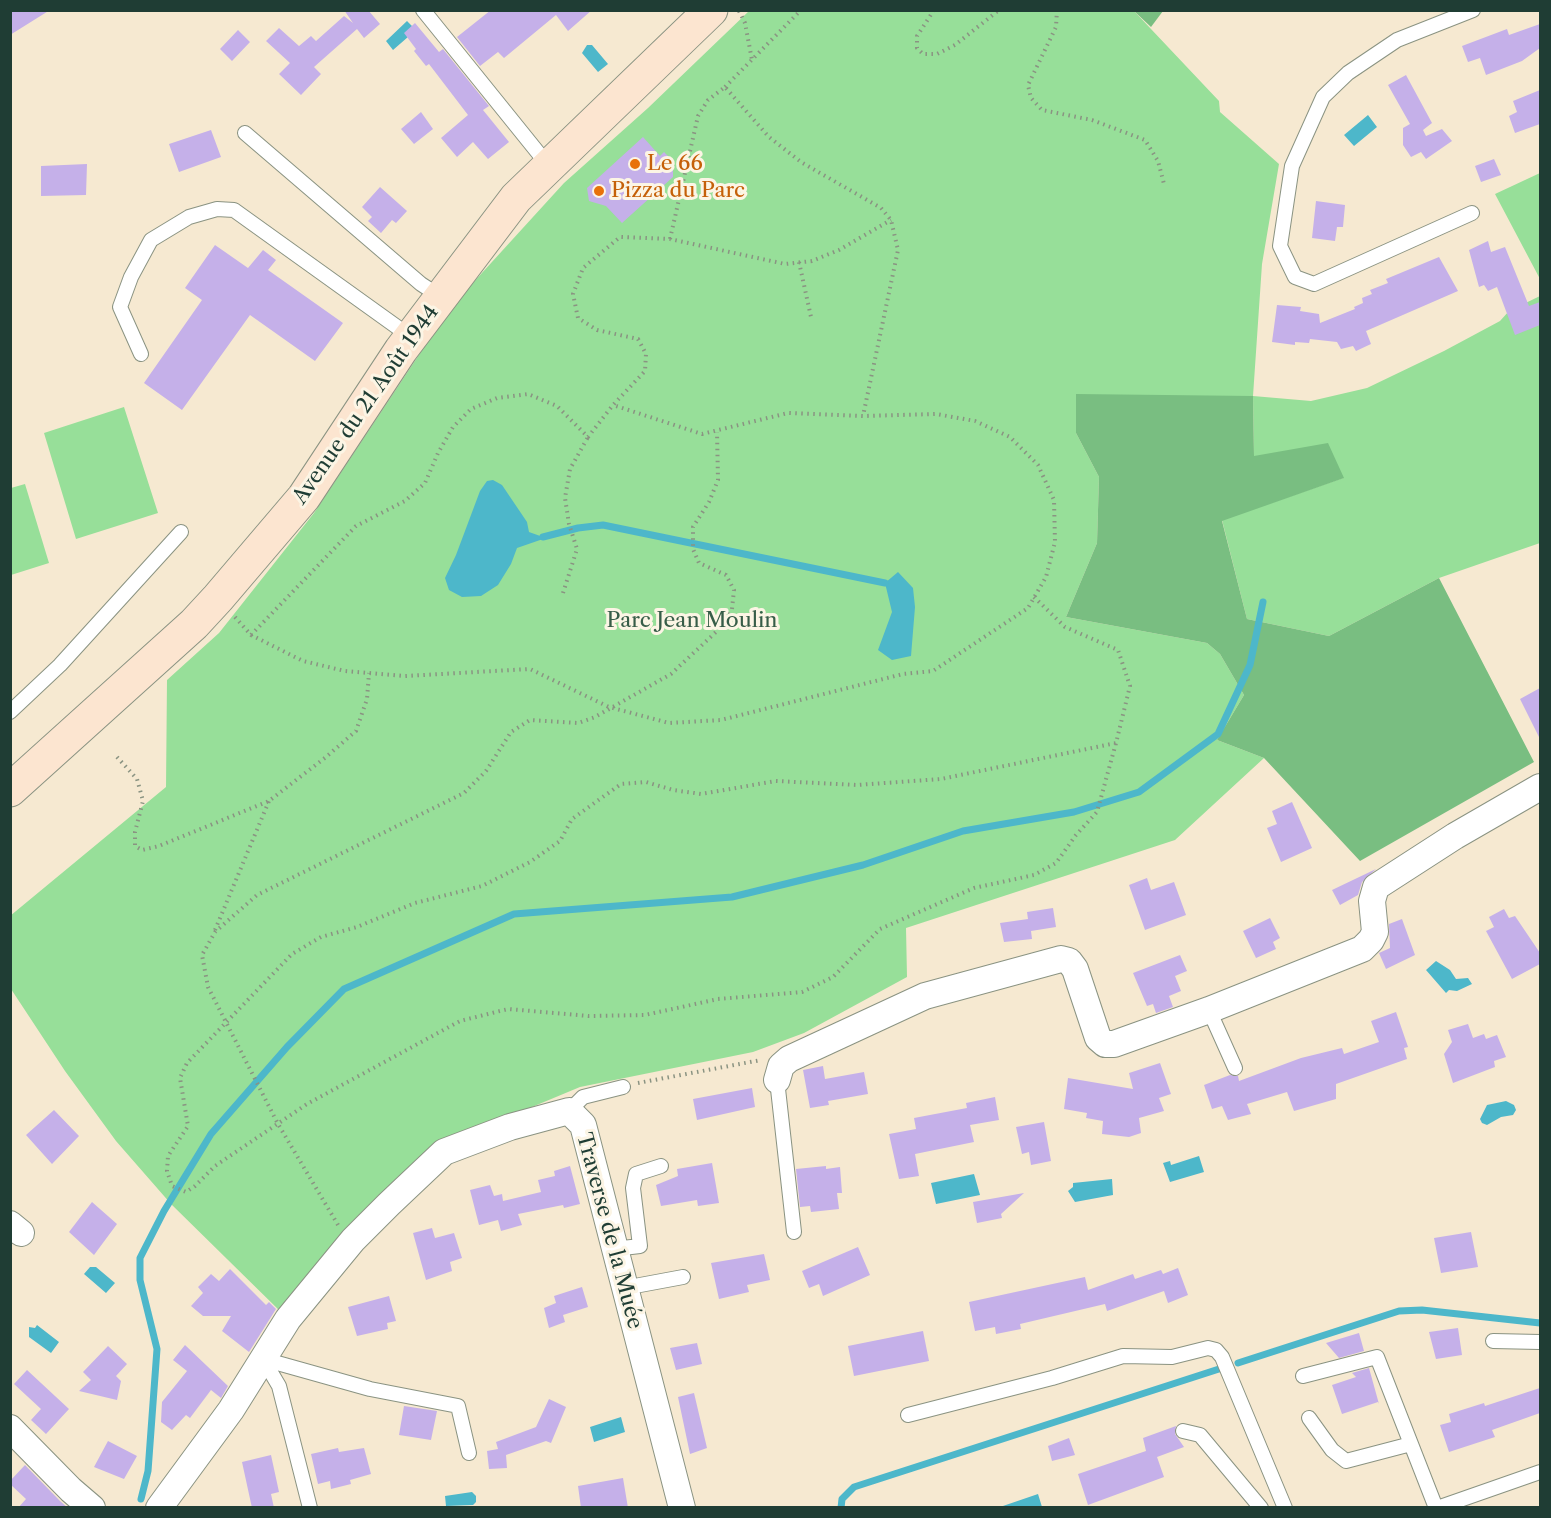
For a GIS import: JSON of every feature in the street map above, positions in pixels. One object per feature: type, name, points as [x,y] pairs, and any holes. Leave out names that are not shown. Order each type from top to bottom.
[{"type":"main road","name":"Avenue du 21 Août 1944","points":[[10,790],[194,624],[218,598],[304,497],[411,337],[516,198],[711,10]]},
{"type":"street","points":[[779,1073],[801,1053],[925,996],[1061,959],[1069,961],[1075,969],[1098,1038],[1105,1044],[1114,1044],[1209,1011],[1362,949],[1375,932],[1372,901],[1376,887],[1384,879],[1540,787]]},
{"type":"street","name":"Traverse de la Muée","points":[[159,1508],[231,1410],[288,1319],[353,1240],[444,1152],[510,1127],[569,1111],[582,1125],[682,1508]]},
{"type":"street","points":[[10,1428],[71,1491],[92,1508]]},
{"type":"lane","points":[[423,10],[548,165]]},
{"type":"lane","points":[[1472,213],[1314,284],[1295,277],[1280,246],[1292,166],[1323,97],[1348,73],[1397,40],[1473,10]]},
{"type":"lane","points":[[245,133],[421,284],[441,297]]},
{"type":"lane","points":[[141,354],[120,307],[131,277],[151,240],[189,217],[216,209],[234,210],[411,337]]},
{"type":"lane","points":[[10,712],[60,665],[181,532]]},
{"type":"lane","points":[[1209,1011],[1235,1068]]},
{"type":"lane","points":[[779,1073],[794,1232]]},
{"type":"lane","points":[[569,1111],[583,1097],[623,1087]]},
{"type":"lane","points":[[614,1249],[640,1246],[633,1188],[636,1174],[661,1166]]},
{"type":"lane","points":[[624,1288],[683,1277]]},
{"type":"lane","points":[[1493,1341],[1540,1342]]},
{"type":"lane","points":[[908,1415],[1052,1378],[1123,1356],[1172,1357],[1208,1348],[1216,1350],[1222,1357],[1285,1508]]},
{"type":"lane","points":[[1303,1376],[1377,1358],[1436,1508],[1540,1472]]},
{"type":"lane","points":[[263,1359],[370,1389],[458,1406],[470,1453]]},
{"type":"lane","points":[[263,1359],[279,1386],[310,1508]]},
{"type":"lane","points":[[1309,1418],[1332,1450],[1346,1461],[1411,1444]]},
{"type":"lane","points":[[1183,1431],[1200,1435],[1251,1492],[1261,1508]]},
{"type":"path","points":[[738,10],[745,23],[752,60]]},
{"type":"path","points":[[670,239],[698,116],[708,100],[725,87],[801,10]]},
{"type":"path","points":[[934,10],[916,36],[917,48],[923,54],[937,54],[955,45],[999,10]]},
{"type":"path","points":[[1057,10],[1056,27],[1028,85],[1031,98],[1042,110],[1092,120],[1145,140],[1158,160],[1164,184]]},
{"type":"path","points":[[725,87],[770,137],[801,162],[882,207],[891,220],[898,249],[863,416]]},
{"type":"path","points":[[564,593],[577,549],[569,524],[565,498],[570,469],[588,437],[613,405],[645,371],[645,354],[638,339],[597,330],[578,318],[573,294],[583,268],[620,237],[670,239],[785,264],[812,261],[839,250],[891,220]]},
{"type":"path","points":[[800,262],[811,317]]},
{"type":"path","points":[[251,635],[356,526],[405,501],[425,483],[453,427],[471,408],[497,398],[528,394],[557,406],[588,437]]},
{"type":"path","points":[[218,598],[251,635],[303,661],[345,671],[405,676],[530,669],[609,707],[669,723],[721,720],[903,674],[933,671],[1028,608],[1047,578],[1055,542],[1054,500],[1038,465],[1010,437],[975,421],[936,414],[863,416],[788,413],[702,434],[613,405]]},
{"type":"path","points":[[215,932],[257,895],[464,793],[486,771],[511,732],[530,720],[578,723],[595,717],[609,707],[671,674],[716,632],[732,609],[734,590],[726,575],[699,562],[693,549],[693,527],[709,502],[718,480],[717,432]]},
{"type":"path","points":[[1034,597],[1065,627],[1118,650],[1130,686],[1116,743],[1097,813],[1076,835],[1056,863],[1034,875],[974,888],[880,929],[833,977],[802,992],[718,999],[645,1015],[590,1016],[508,1009],[460,1022],[307,1104],[215,1166],[186,1192],[172,1186],[167,1171],[168,1156],[188,1126],[180,1078],[187,1063],[292,954],[321,937],[357,927],[415,903],[482,886],[530,862],[560,841],[572,819],[621,784],[645,782],[673,790],[701,794],[776,781],[857,785],[942,779],[1116,743]]},
{"type":"path","points":[[117,756],[137,779],[143,801],[135,832],[135,846],[142,850],[159,846],[269,801],[326,758],[357,731],[367,699],[369,673]]},
{"type":"path","points":[[269,801],[215,932],[202,955],[208,987],[263,1096],[326,1208],[340,1228],[353,1240]]},
{"type":"path","points":[[623,1087],[767,1059],[779,1073]]},
{"type":"green space","name":"Parc Jean Moulin","points":[[749,11],[1134,11],[1219,101],[1220,112],[1279,164],[1262,264],[1253,396],[1076,433],[1099,477],[1097,543],[1066,617],[1207,643],[1220,654],[1244,695],[1217,740],[1264,758],[1175,840],[906,928],[907,977],[804,1033],[753,1052],[580,1087],[436,1147],[284,1315],[171,1204],[116,1141],[65,1071],[11,989],[10,916],[166,787],[167,680],[219,633],[314,513],[450,308],[564,183],[648,108]]},
{"type":"green space","points":[[1134,11],[1163,11],[1151,27]]},
{"type":"green space","points":[[1540,173],[1540,279],[1495,194]]},
{"type":"green space","points":[[1540,296],[1540,543],[1439,578],[1329,636],[1247,619],[1222,520],[1343,478],[1254,456],[1253,396],[1311,401],[1367,388],[1444,351],[1500,321],[1509,311]]},
{"type":"green space","points":[[1076,394],[1253,396],[1254,456],[1328,443],[1344,478],[1222,521],[1247,619],[1329,636],[1439,578],[1534,762],[1360,861],[1264,758],[1217,740],[1244,695],[1220,654],[1207,643],[1066,617],[1097,543],[1099,477],[1076,433]]},
{"type":"green space","points":[[124,407],[158,513],[76,539],[44,433]]},
{"type":"green space","points":[[25,484],[49,563],[11,575],[11,488]]},
{"type":"water","points":[[407,21],[416,30],[393,50],[386,41]]},
{"type":"water","points":[[587,45],[592,45],[608,64],[598,72],[582,53]]},
{"type":"water","points":[[1368,115],[1377,127],[1354,146],[1344,135]]},
{"type":"water","points":[[493,480],[502,485],[527,522],[529,532],[543,539],[517,548],[511,564],[498,585],[481,596],[462,597],[449,590],[445,578],[480,491],[487,481]]},
{"type":"water","points":[[898,572],[913,588],[915,607],[911,656],[892,660],[878,650],[892,612],[885,583]]},
{"type":"water","points":[[1436,961],[1450,970],[1456,979],[1468,978],[1472,984],[1457,991],[1449,990],[1446,993],[1426,970]]},
{"type":"water","points":[[1506,1101],[1514,1105],[1516,1110],[1513,1115],[1501,1117],[1487,1125],[1482,1123],[1480,1119],[1487,1105]]},
{"type":"water","points":[[1199,1156],[1204,1172],[1170,1182],[1163,1163],[1170,1161],[1171,1165]]},
{"type":"water","points":[[974,1174],[980,1195],[936,1204],[931,1183]]},
{"type":"water","points":[[1112,1179],[1113,1195],[1075,1202],[1068,1191],[1073,1187],[1073,1183]]},
{"type":"water","points":[[90,1267],[96,1267],[115,1283],[106,1293],[84,1274]]},
{"type":"water","points":[[37,1325],[59,1342],[51,1353],[29,1337],[29,1327],[35,1328]]},
{"type":"water","points":[[621,1417],[625,1432],[594,1442],[590,1427]]},
{"type":"water","points":[[472,1492],[476,1496],[476,1502],[473,1505],[446,1506],[445,1496]]},
{"type":"water","points":[[1038,1494],[1042,1507],[1000,1507]]},
{"type":"building","points":[[10,10],[50,10],[10,35]]},
{"type":"building","points":[[344,10],[368,10],[380,24],[364,38],[357,29],[314,67],[321,74],[301,95],[279,74],[290,63],[266,41],[279,28],[299,46],[311,36],[316,41],[344,16],[353,23]]},
{"type":"building","points":[[491,10],[592,10],[568,31],[556,15],[504,58],[498,52],[480,66],[457,37]]},
{"type":"building","points":[[415,23],[439,52],[443,49],[489,106],[483,110],[509,142],[488,159],[473,142],[457,157],[441,138],[468,115],[429,64],[426,66],[414,51],[416,49],[404,33]]},
{"type":"building","points":[[1540,24],[1540,48],[1522,61],[1486,75],[1480,58],[1468,62],[1462,46],[1507,29],[1509,35]]},
{"type":"building","points":[[238,30],[250,42],[232,61],[220,49]]},
{"type":"building","points":[[1406,75],[1432,123],[1423,130],[1426,136],[1442,129],[1452,141],[1426,159],[1421,152],[1411,157],[1403,145],[1403,128],[1410,124],[1388,85]]},
{"type":"building","points":[[1540,90],[1540,124],[1515,133],[1509,116],[1517,112],[1513,101]]},
{"type":"building","points":[[421,112],[433,129],[414,144],[401,129]]},
{"type":"building","points":[[211,130],[221,157],[179,172],[169,144]]},
{"type":"building","points":[[643,137],[660,156],[664,152],[673,161],[673,177],[622,223],[606,206],[589,201],[587,188]]},
{"type":"building","points":[[1494,159],[1501,175],[1481,182],[1475,166]]},
{"type":"building","points":[[87,164],[86,195],[41,196],[41,166]]},
{"type":"building","points":[[380,187],[407,211],[396,223],[392,220],[381,233],[368,221],[372,217],[362,207]]},
{"type":"building","points":[[1316,201],[1345,205],[1343,227],[1337,227],[1335,241],[1312,238]]},
{"type":"building","points":[[1488,241],[1491,252],[1505,247],[1529,306],[1540,302],[1540,325],[1515,335],[1497,287],[1488,291],[1484,285],[1479,287],[1469,250]]},
{"type":"building","points":[[215,245],[248,268],[263,250],[276,260],[268,270],[343,323],[315,361],[250,315],[182,410],[144,383],[202,300],[185,288]]},
{"type":"building","points":[[1439,257],[1458,291],[1366,331],[1371,344],[1356,351],[1353,346],[1341,349],[1337,342],[1310,339],[1309,343],[1295,342],[1295,345],[1272,342],[1277,305],[1301,307],[1300,311],[1319,314],[1320,323],[1355,309],[1354,307],[1363,303],[1362,298],[1372,294],[1370,290],[1388,283],[1386,279]]},
{"type":"building","points":[[1540,688],[1540,739],[1520,699]]},
{"type":"building","points":[[1292,802],[1312,848],[1281,862],[1267,828],[1277,824],[1272,811]]},
{"type":"building","points":[[1376,869],[1362,882],[1358,895],[1340,905],[1332,890]]},
{"type":"building","points":[[1147,878],[1151,890],[1174,882],[1186,915],[1145,930],[1129,885]]},
{"type":"building","points":[[1053,908],[1056,927],[1031,931],[1032,939],[1004,942],[1000,923],[1028,919],[1027,912]]},
{"type":"building","points":[[1504,909],[1509,918],[1515,916],[1540,953],[1540,964],[1512,979],[1486,931],[1494,927],[1489,917]]},
{"type":"building","points":[[1270,918],[1280,938],[1273,942],[1276,949],[1256,958],[1243,931]]},
{"type":"building","points":[[1402,919],[1415,955],[1386,969],[1379,953],[1390,948],[1389,924]]},
{"type":"building","points":[[1180,955],[1187,971],[1175,976],[1181,991],[1169,996],[1173,1007],[1156,1013],[1153,1004],[1147,1006],[1133,973]]},
{"type":"building","points":[[1396,1012],[1408,1047],[1404,1048],[1407,1059],[1336,1084],[1336,1099],[1294,1111],[1287,1092],[1247,1104],[1251,1114],[1228,1120],[1222,1106],[1212,1109],[1204,1085],[1230,1075],[1238,1076],[1239,1081],[1301,1058],[1342,1048],[1344,1054],[1379,1042],[1371,1021]]},
{"type":"building","points":[[1468,1024],[1473,1038],[1484,1034],[1486,1039],[1497,1035],[1506,1057],[1494,1061],[1495,1067],[1453,1083],[1444,1054],[1452,1042],[1448,1030]]},
{"type":"building","points":[[1160,1063],[1171,1094],[1159,1098],[1164,1111],[1139,1118],[1141,1133],[1129,1137],[1102,1134],[1103,1121],[1086,1118],[1087,1113],[1064,1109],[1068,1078],[1133,1089],[1129,1073]]},
{"type":"building","points":[[823,1066],[825,1079],[864,1072],[868,1094],[828,1101],[829,1105],[810,1108],[803,1070]]},
{"type":"building","points":[[752,1088],[755,1107],[697,1120],[693,1099]]},
{"type":"building","points":[[995,1097],[999,1120],[970,1125],[974,1142],[915,1154],[919,1176],[899,1179],[889,1134],[916,1129],[914,1118],[967,1108],[966,1103]]},
{"type":"building","points":[[54,1110],[79,1136],[52,1164],[26,1135]]},
{"type":"building","points":[[1044,1122],[1051,1161],[1031,1165],[1029,1152],[1022,1154],[1016,1127]]},
{"type":"building","points":[[712,1163],[719,1203],[698,1206],[697,1200],[661,1206],[656,1185],[678,1176],[677,1169]]},
{"type":"building","points":[[570,1166],[580,1204],[518,1214],[522,1225],[501,1231],[498,1220],[479,1225],[470,1190],[490,1185],[494,1196],[502,1194],[503,1201],[541,1192],[538,1180],[555,1176],[554,1171]]},
{"type":"building","points":[[826,1166],[826,1169],[840,1167],[842,1193],[837,1193],[839,1209],[811,1212],[810,1206],[800,1207],[796,1169]]},
{"type":"building","points":[[1024,1193],[1001,1214],[1002,1218],[977,1223],[973,1202]]},
{"type":"building","points":[[92,1202],[117,1224],[94,1255],[69,1232]]},
{"type":"building","points":[[432,1228],[435,1238],[454,1233],[462,1258],[450,1262],[452,1271],[426,1280],[413,1233]]},
{"type":"building","points":[[1471,1232],[1478,1267],[1441,1273],[1434,1238]]},
{"type":"building","points":[[858,1247],[870,1275],[823,1296],[819,1284],[809,1288],[802,1271]]},
{"type":"building","points":[[764,1254],[770,1280],[747,1285],[749,1292],[719,1299],[711,1263]]},
{"type":"building","points":[[1178,1268],[1188,1295],[1168,1303],[1164,1291],[1107,1311],[1105,1304],[1020,1324],[1021,1329],[996,1334],[995,1327],[975,1331],[969,1302],[1085,1277],[1088,1290],[1133,1274],[1135,1279],[1161,1270],[1163,1274]]},
{"type":"building","points":[[230,1269],[266,1305],[269,1302],[276,1309],[249,1352],[222,1331],[231,1316],[203,1316],[191,1306],[203,1293],[198,1287],[211,1274],[219,1281]]},
{"type":"building","points":[[582,1287],[588,1307],[563,1315],[565,1322],[549,1328],[544,1308],[556,1303],[554,1296]]},
{"type":"building","points":[[389,1296],[396,1321],[387,1323],[388,1329],[357,1336],[348,1307]]},
{"type":"building","points":[[1458,1328],[1462,1355],[1436,1359],[1429,1332]]},
{"type":"building","points":[[923,1331],[929,1361],[854,1376],[848,1346]]},
{"type":"building","points":[[1359,1333],[1364,1351],[1339,1358],[1326,1343]]},
{"type":"building","points":[[697,1343],[702,1364],[676,1370],[670,1348]]},
{"type":"building","points":[[185,1345],[228,1386],[221,1398],[211,1390],[190,1418],[186,1415],[172,1430],[161,1422],[162,1402],[187,1371],[173,1360]]},
{"type":"building","points":[[108,1346],[127,1364],[116,1376],[121,1381],[117,1400],[79,1391],[91,1380],[83,1372]]},
{"type":"building","points":[[1369,1368],[1379,1404],[1378,1402],[1342,1414],[1332,1385],[1356,1377],[1352,1373]]},
{"type":"building","points":[[27,1370],[69,1409],[46,1434],[31,1420],[41,1409],[14,1384]]},
{"type":"building","points":[[1540,1388],[1540,1413],[1492,1430],[1495,1437],[1449,1452],[1440,1425],[1451,1422],[1449,1414],[1484,1403],[1485,1406]]},
{"type":"building","points":[[694,1393],[707,1448],[690,1454],[678,1397]]},
{"type":"building","points":[[549,1399],[566,1407],[551,1443],[546,1441],[506,1455],[507,1468],[489,1469],[487,1451],[498,1449],[496,1442],[536,1427]]},
{"type":"building","points":[[404,1406],[437,1411],[431,1440],[399,1435]]},
{"type":"building","points":[[1176,1426],[1175,1434],[1184,1447],[1157,1457],[1164,1477],[1088,1505],[1078,1474],[1146,1451],[1143,1438]]},
{"type":"building","points":[[1069,1438],[1075,1455],[1052,1461],[1048,1446]]},
{"type":"building","points":[[108,1441],[137,1456],[124,1479],[94,1467]]},
{"type":"building","points":[[338,1448],[339,1452],[364,1448],[371,1474],[350,1480],[351,1484],[331,1489],[330,1481],[318,1484],[311,1454]]},
{"type":"building","points":[[271,1455],[279,1492],[271,1494],[274,1508],[252,1508],[242,1462]]},
{"type":"building","points":[[25,1465],[68,1508],[18,1508],[26,1499],[10,1484],[10,1481]]},
{"type":"building","points":[[623,1478],[628,1508],[581,1508],[578,1486]]},
{"type":"waterway","points":[[543,537],[578,528],[603,525],[885,583]]},
{"type":"waterway","points":[[141,1499],[148,1471],[157,1349],[140,1280],[140,1258],[164,1211],[211,1134],[287,1047],[344,989],[514,914],[732,897],[863,865],[963,831],[1074,812],[1139,792],[1218,734],[1250,665],[1263,602]]},
{"type":"waterway","points":[[1238,1363],[1399,1311],[1422,1310],[1540,1323]]},
{"type":"waterway","points":[[841,1508],[842,1499],[854,1487],[1219,1369]]},
{"type":"place","name":"Le 66","points":[[635,164]]},
{"type":"place","name":"Pizza du Parc","points":[[599,191]]}]
